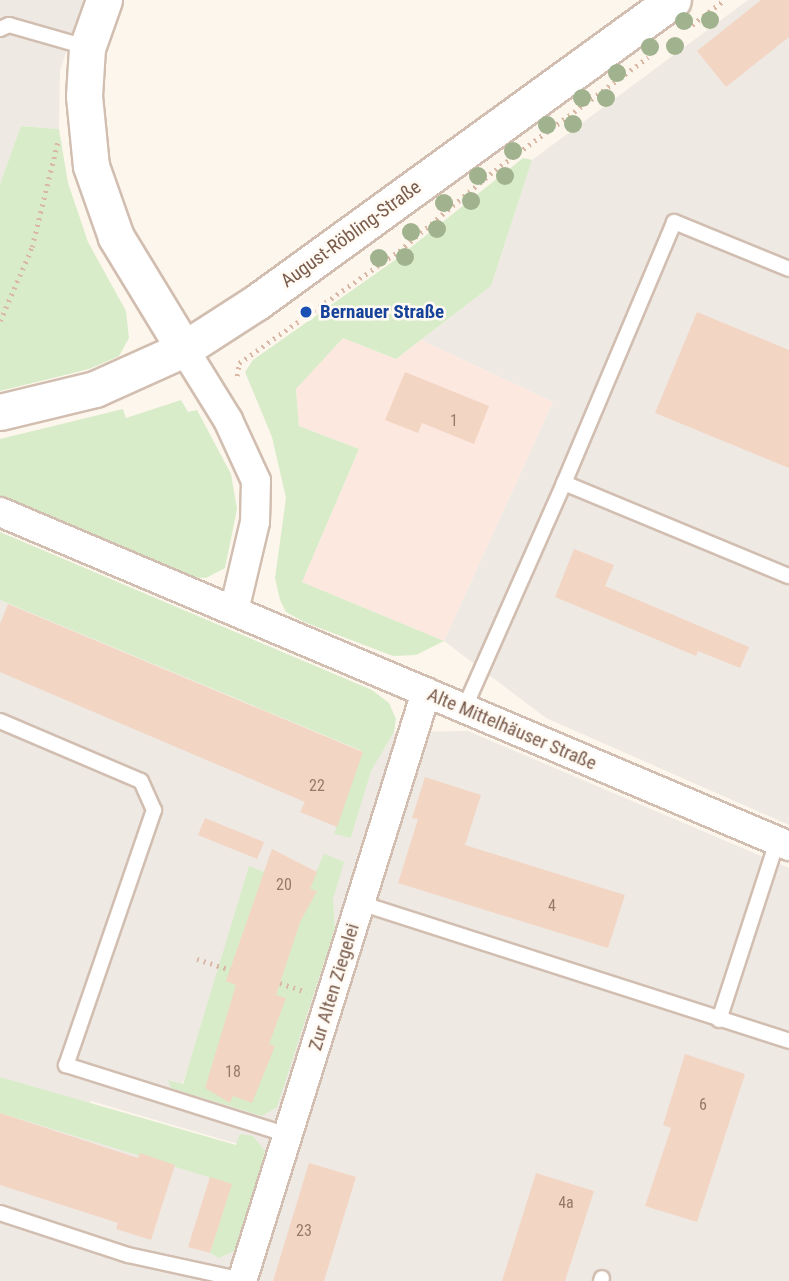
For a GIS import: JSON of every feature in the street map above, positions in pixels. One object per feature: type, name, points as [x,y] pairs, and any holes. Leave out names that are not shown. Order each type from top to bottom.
[{"type":"street","points":[[104,0],[87,48],[86,133],[98,192],[116,237],[228,420],[256,481],[255,522],[234,611]]},
{"type":"street","name":"August-Röbling-Straße","points":[[0,412],[95,389],[184,349],[681,14]]},
{"type":"street","name":"Alte Mittelhäuser Straße","points":[[0,512],[783,843]]},
{"type":"street","name":"Zur Alten Ziegelei","points":[[242,1281],[426,692]]},
{"type":"lane","points":[[0,29],[9,25],[87,48]]},
{"type":"lane","points":[[464,709],[564,483],[674,222],[789,269]]},
{"type":"lane","points":[[564,483],[789,576]]},
{"type":"lane","points":[[0,721],[141,781],[154,810],[66,1065],[288,1135]]},
{"type":"lane","points":[[719,1020],[783,843]]},
{"type":"lane","points":[[360,903],[789,1041]]},
{"type":"lane","points":[[0,1213],[128,1255],[242,1281]]},
{"type":"path","points":[[681,14],[724,0]]},
{"type":"path","points":[[237,376],[239,363],[399,251],[495,170],[658,50]]},
{"type":"path","points":[[0,321],[32,247],[60,135]]},
{"type":"path","points":[[197,959],[230,970]]},
{"type":"path","points":[[280,983],[314,994]]},
{"type":"shaded area","points":[[0,0],[83,0],[60,71],[59,129],[21,126],[0,184]]},
{"type":"shaded area","points":[[748,0],[789,0],[789,825],[546,718],[444,641],[553,402],[421,340],[491,286],[532,160]]},
{"type":"shaded area","points":[[343,338],[396,359],[421,340],[553,402],[444,641],[302,582],[359,449],[299,426],[296,388]]},
{"type":"shaded area","points":[[0,600],[363,752],[337,827],[351,838],[371,770],[394,732],[468,731],[789,868],[789,1281],[0,1281],[0,1113],[232,1184],[210,1253],[219,1258],[239,1249],[265,1152],[91,1101],[88,1105],[0,1077]],"holes":[[[264,872],[317,872],[333,899],[335,928],[262,1116],[169,1080],[182,1084]]]},
{"type":"green space","points":[[21,126],[59,129],[68,183],[88,242],[126,311],[129,338],[119,356],[89,369],[0,391],[0,184]]},
{"type":"green space","points":[[523,158],[532,160],[491,286],[396,359],[343,338],[296,389],[299,426],[359,449],[302,582],[444,641],[416,655],[393,656],[304,622],[286,612],[275,578],[286,498],[272,437],[245,372],[253,360],[395,260]]},
{"type":"green space","points":[[181,400],[188,412],[197,410],[231,474],[237,509],[225,568],[206,578],[186,577],[0,501],[0,439],[123,409],[126,418]]},
{"type":"green space","points":[[0,532],[372,690],[389,703],[396,719],[394,732],[371,771],[351,838],[334,834],[362,751],[0,600]]},
{"type":"green space","points":[[324,854],[344,862],[333,899],[335,928],[277,1107],[262,1116],[171,1088],[168,1080],[183,1084],[249,866],[264,872],[269,858],[316,872]]},
{"type":"green space","points":[[0,1077],[236,1145],[240,1134],[253,1136],[265,1151],[239,1249],[219,1258],[210,1253],[231,1184],[0,1113]]},
{"type":"building","points":[[761,0],[789,0],[789,37],[726,87],[697,51]]},
{"type":"building","points":[[697,312],[789,350],[789,468],[655,413]]},
{"type":"building","points":[[405,372],[489,406],[474,444],[422,423],[418,433],[385,420]]},
{"type":"building","points":[[574,549],[614,565],[605,586],[749,647],[740,668],[698,651],[696,656],[555,597]]},
{"type":"building","points":[[8,604],[363,752],[337,827],[300,812],[305,802],[0,672],[0,624]]},
{"type":"building","points":[[425,777],[481,795],[465,845],[625,895],[608,948],[398,883],[418,819],[412,818]]},
{"type":"building","points":[[205,818],[264,842],[257,859],[198,835]]},
{"type":"building","points":[[272,849],[317,872],[310,889],[317,891],[300,922],[276,995],[286,998],[269,1044],[275,1046],[252,1103],[233,1096],[230,1103],[205,1088],[236,985],[226,981]]},
{"type":"building","points":[[685,1054],[745,1074],[697,1222],[645,1206],[671,1128],[663,1125]]},
{"type":"building","points":[[0,1113],[138,1158],[140,1153],[175,1165],[151,1240],[116,1229],[118,1223],[0,1185]]},
{"type":"building","points":[[309,1163],[356,1177],[324,1281],[273,1281]]},
{"type":"building","points":[[536,1173],[594,1191],[565,1281],[502,1281]]},
{"type":"building","points":[[210,1177],[232,1184],[210,1253],[188,1247]]},
{"type":"place","name":"Bernauer Straße","points":[[306,312]]}]
